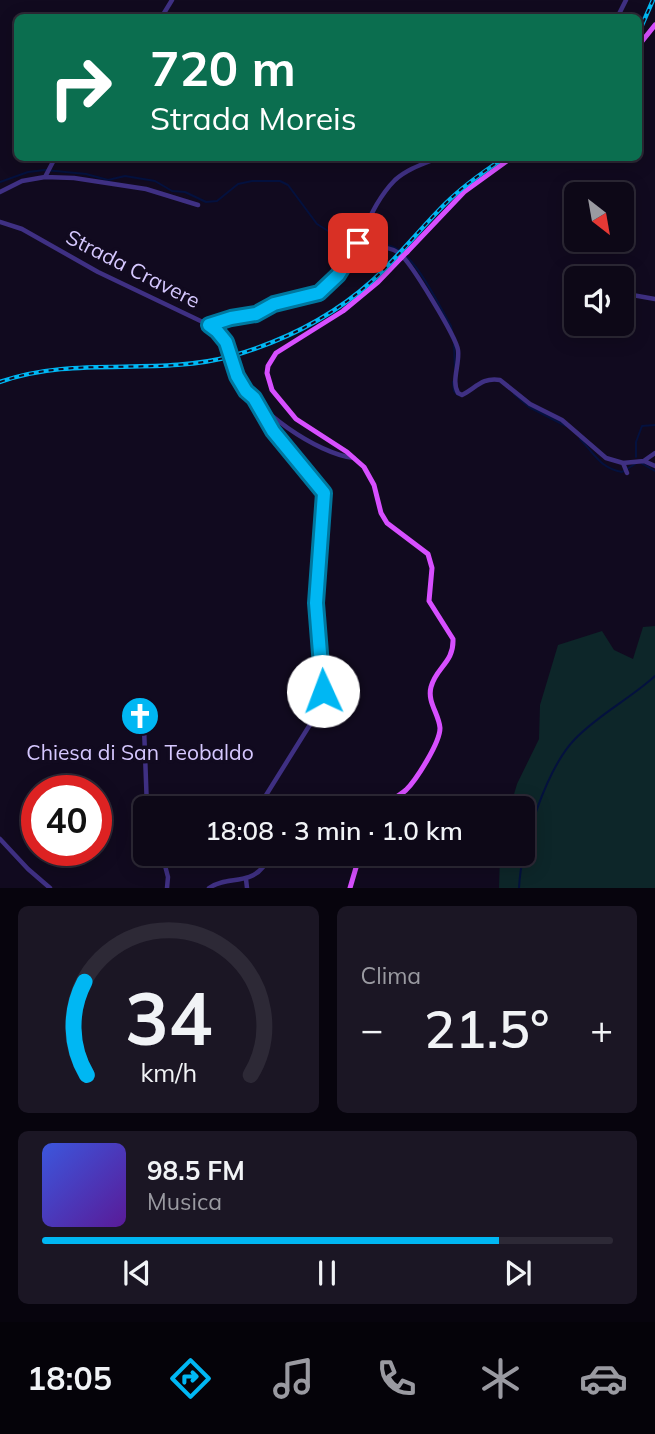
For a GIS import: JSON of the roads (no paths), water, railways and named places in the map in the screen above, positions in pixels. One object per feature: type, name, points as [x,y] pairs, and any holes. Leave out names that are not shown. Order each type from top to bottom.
[{"type":"main road","points":[[642,42],[655,25]]},
{"type":"main road","points":[[397,796],[413,782],[439,737],[439,722],[430,701],[430,690],[433,680],[452,653],[453,639],[429,601],[432,568],[428,554],[387,523],[381,513],[374,485],[356,458],[296,419],[272,390],[267,373],[268,366],[281,349],[328,322],[356,301],[464,192],[508,161]]},
{"type":"main road","points":[[350,888],[356,866]]},
{"type":"street","points":[[47,172],[53,161]]},
{"type":"street","points":[[209,325],[256,314],[274,304],[319,293],[338,275],[394,181],[431,161]]},
{"type":"street","points":[[0,192],[47,172],[146,189],[198,205]]},
{"type":"street","name":"Strada Cravere","points":[[0,222],[22,229],[98,272],[209,325],[226,342],[237,376],[246,391],[301,438],[356,458]]},
{"type":"street","points":[[358,243],[386,248],[404,258],[446,323],[454,342],[458,354],[455,385],[457,393],[462,395],[484,380],[499,380],[530,404],[562,420],[606,458],[625,468],[644,461],[655,453]]},
{"type":"street","points":[[634,295],[655,299]]},
{"type":"street","name":"Strada Cravere","points":[[254,398],[273,431],[319,485],[325,500],[317,557],[316,603],[323,678],[321,703],[265,796]]},
{"type":"street","points":[[644,461],[655,466]]},
{"type":"street","points":[[144,727],[147,796]]},
{"type":"street","points":[[0,839],[28,870],[50,888]]},
{"type":"street","points":[[165,866],[167,888]]},
{"type":"street","points":[[209,888],[222,881],[246,879],[260,872],[263,866]]},
{"type":"street","points":[[246,879],[247,888]]},
{"type":"waterway","points":[[0,182],[28,172],[45,170],[86,174],[108,180],[125,176],[155,181],[172,191],[185,192],[206,202],[217,201],[238,184],[280,181],[288,185],[317,224],[341,239],[355,241]]},
{"type":"waterway","points":[[361,242],[389,245],[402,252],[418,270],[452,331]]},
{"type":"waterway","points":[[454,344],[455,369]]},
{"type":"waterway","points":[[453,382],[454,391],[458,395]]},
{"type":"waterway","points":[[514,394],[529,407],[566,426]]},
{"type":"waterway","points":[[636,457],[636,442],[642,426],[655,425]]},
{"type":"waterway","points":[[580,439],[598,460],[614,470],[622,472],[635,464]]},
{"type":"waterway","points":[[641,463],[655,471]]},
{"type":"waterway","points":[[519,888],[525,852],[537,809],[564,752],[584,730],[655,676]]},
{"type":"railway","points":[[642,25],[653,0]]},
{"type":"railway","points":[[0,382],[57,369],[203,362],[232,356],[289,335],[324,317],[357,294],[382,272],[452,197],[500,161]]},
{"type":"place","name":"Chiesa di San Teobaldo","points":[[140,716]]}]
